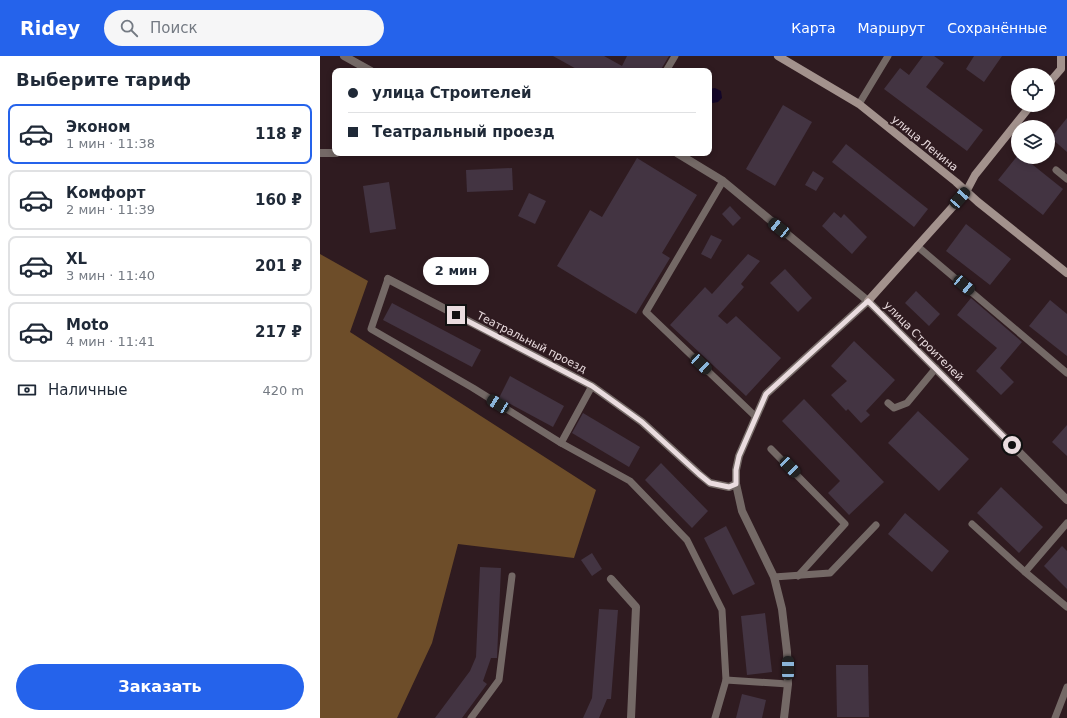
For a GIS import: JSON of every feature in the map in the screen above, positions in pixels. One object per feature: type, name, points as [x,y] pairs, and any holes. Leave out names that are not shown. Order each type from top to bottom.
[{"type":"main road","name":"улица Ленина","points":[[778,56],[859,104],[1067,273]]},
{"type":"main road","points":[[1055,78],[1064,71],[1061,56]]},
{"type":"main road","points":[[868,301],[966,192],[976,176],[1026,112]]},
{"type":"street","points":[[344,56],[366,68]]},
{"type":"street","points":[[320,153],[332,153]]},
{"type":"street","name":"улица Строителей","points":[[682,156],[722,181],[868,301],[1067,500]]},
{"type":"street","name":"Театральный проезд","points":[[388,280],[592,386],[642,422],[710,483],[729,487],[736,484]]},
{"type":"street","points":[[784,718],[788,684],[788,652],[782,609],[774,577],[742,511],[736,484],[736,470],[739,456],[766,394],[868,301]]},
{"type":"street","points":[[611,579],[636,607],[631,718]]},
{"type":"lane","points":[[668,68],[675,56]]},
{"type":"lane","points":[[859,104],[888,56]]},
{"type":"lane","points":[[1056,170],[1067,179]]},
{"type":"lane","points":[[722,181],[646,312],[756,416]]},
{"type":"lane","points":[[917,246],[1067,373]]},
{"type":"lane","points":[[388,280],[371,329],[472,388],[561,443],[630,481],[687,540],[722,610],[726,680],[715,718]]},
{"type":"lane","points":[[888,403],[894,408],[907,403],[936,368]]},
{"type":"lane","points":[[561,443],[592,386]]},
{"type":"lane","points":[[771,449],[846,524],[798,576]]},
{"type":"lane","points":[[1025,572],[1067,522]]},
{"type":"lane","points":[[972,524],[1025,572],[1067,607]]},
{"type":"lane","points":[[774,577],[830,573],[876,525]]},
{"type":"lane","points":[[471,718],[499,680],[512,576]]},
{"type":"lane","points":[[726,680],[788,684]]},
{"type":"lane","points":[[1055,718],[1067,687]]},
{"type":"shaded area","points":[[712,88],[715,88],[721,91],[722,98],[718,102],[712,102]]},
{"type":"shaded area","points":[[320,254],[368,281],[350,332],[596,490],[574,558],[458,544],[432,643],[397,718],[320,718]]},
{"type":"building","points":[[553,56],[604,56],[622,66],[627,56],[669,56],[662,68],[575,68]]},
{"type":"building","points":[[923,56],[934,56],[944,63],[926,87],[983,130],[967,151],[884,89],[900,68],[909,75]]},
{"type":"building","points":[[974,56],[1002,56],[984,82],[966,69]]},
{"type":"building","points":[[783,105],[812,122],[775,186],[746,169]]},
{"type":"building","points":[[1067,118],[1067,152],[1055,142],[1055,133]]},
{"type":"building","points":[[846,144],[928,209],[914,227],[832,162]]},
{"type":"building","points":[[637,158],[697,195],[662,253],[670,258],[636,314],[557,266],[590,210],[602,217]]},
{"type":"building","points":[[1011,164],[1032,164],[1063,189],[1043,215],[998,180]]},
{"type":"building","points":[[512,168],[513,190],[467,192],[466,170]]},
{"type":"building","points":[[813,171],[824,178],[816,191],[805,185]]},
{"type":"building","points":[[389,182],[396,229],[370,233],[363,186]]},
{"type":"building","points":[[529,193],[546,201],[535,224],[518,216]]},
{"type":"building","points":[[730,206],[741,218],[733,226],[722,214]]},
{"type":"building","points":[[834,212],[841,218],[844,214],[867,237],[852,254],[822,226]]},
{"type":"building","points":[[966,224],[1011,259],[990,285],[946,251]]},
{"type":"building","points":[[711,235],[722,240],[711,259],[701,254]]},
{"type":"building","points":[[748,254],[760,261],[741,284],[744,287],[718,316],[727,324],[736,316],[781,358],[746,396],[670,325],[705,287],[712,294]]},
{"type":"building","points":[[436,258],[453,270],[446,281],[429,268]]},
{"type":"building","points":[[785,269],[812,298],[798,312],[770,283]]},
{"type":"building","points":[[916,291],[940,314],[929,326],[905,303]]},
{"type":"building","points":[[971,298],[1022,342],[1000,368],[1014,382],[1001,395],[976,371],[997,348],[957,315]]},
{"type":"building","points":[[1050,300],[1067,314],[1067,356],[1029,326]]},
{"type":"building","points":[[392,303],[481,350],[472,367],[383,320]]},
{"type":"building","points":[[854,341],[895,380],[866,411],[870,415],[861,423],[848,409],[846,411],[831,395],[847,381],[831,366]]},
{"type":"building","points":[[510,376],[564,406],[553,427],[499,398]]},
{"type":"building","points":[[804,399],[884,482],[849,515],[828,493],[840,481],[782,421]]},
{"type":"building","points":[[918,411],[969,459],[939,491],[888,443]]},
{"type":"building","points":[[583,413],[640,447],[629,467],[572,433]]},
{"type":"building","points":[[1067,425],[1067,456],[1052,442]]},
{"type":"building","points":[[661,463],[708,511],[692,528],[645,480]]},
{"type":"building","points":[[1001,487],[1043,527],[1019,553],[977,513]]},
{"type":"building","points":[[905,513],[949,551],[932,572],[888,534]]},
{"type":"building","points":[[726,526],[755,584],[733,595],[704,538]]},
{"type":"building","points":[[1062,546],[1067,551],[1067,589],[1044,566]]},
{"type":"building","points":[[592,553],[602,569],[592,576],[581,560]]},
{"type":"building","points":[[480,567],[501,568],[497,658],[491,658],[483,681],[487,684],[462,718],[435,718],[470,671],[476,657]]},
{"type":"building","points":[[599,609],[618,610],[611,699],[607,699],[599,718],[583,718],[592,698]]},
{"type":"building","points":[[765,613],[772,672],[747,675],[741,616]]},
{"type":"building","points":[[836,665],[868,665],[869,717],[837,717]]},
{"type":"building","points":[[742,694],[766,700],[762,718],[736,718]]},
{"type":"route","points":[[456,315],[592,386],[642,422],[710,483],[729,487],[736,484],[736,470],[739,456],[766,394],[868,301],[1012,445]]}]
